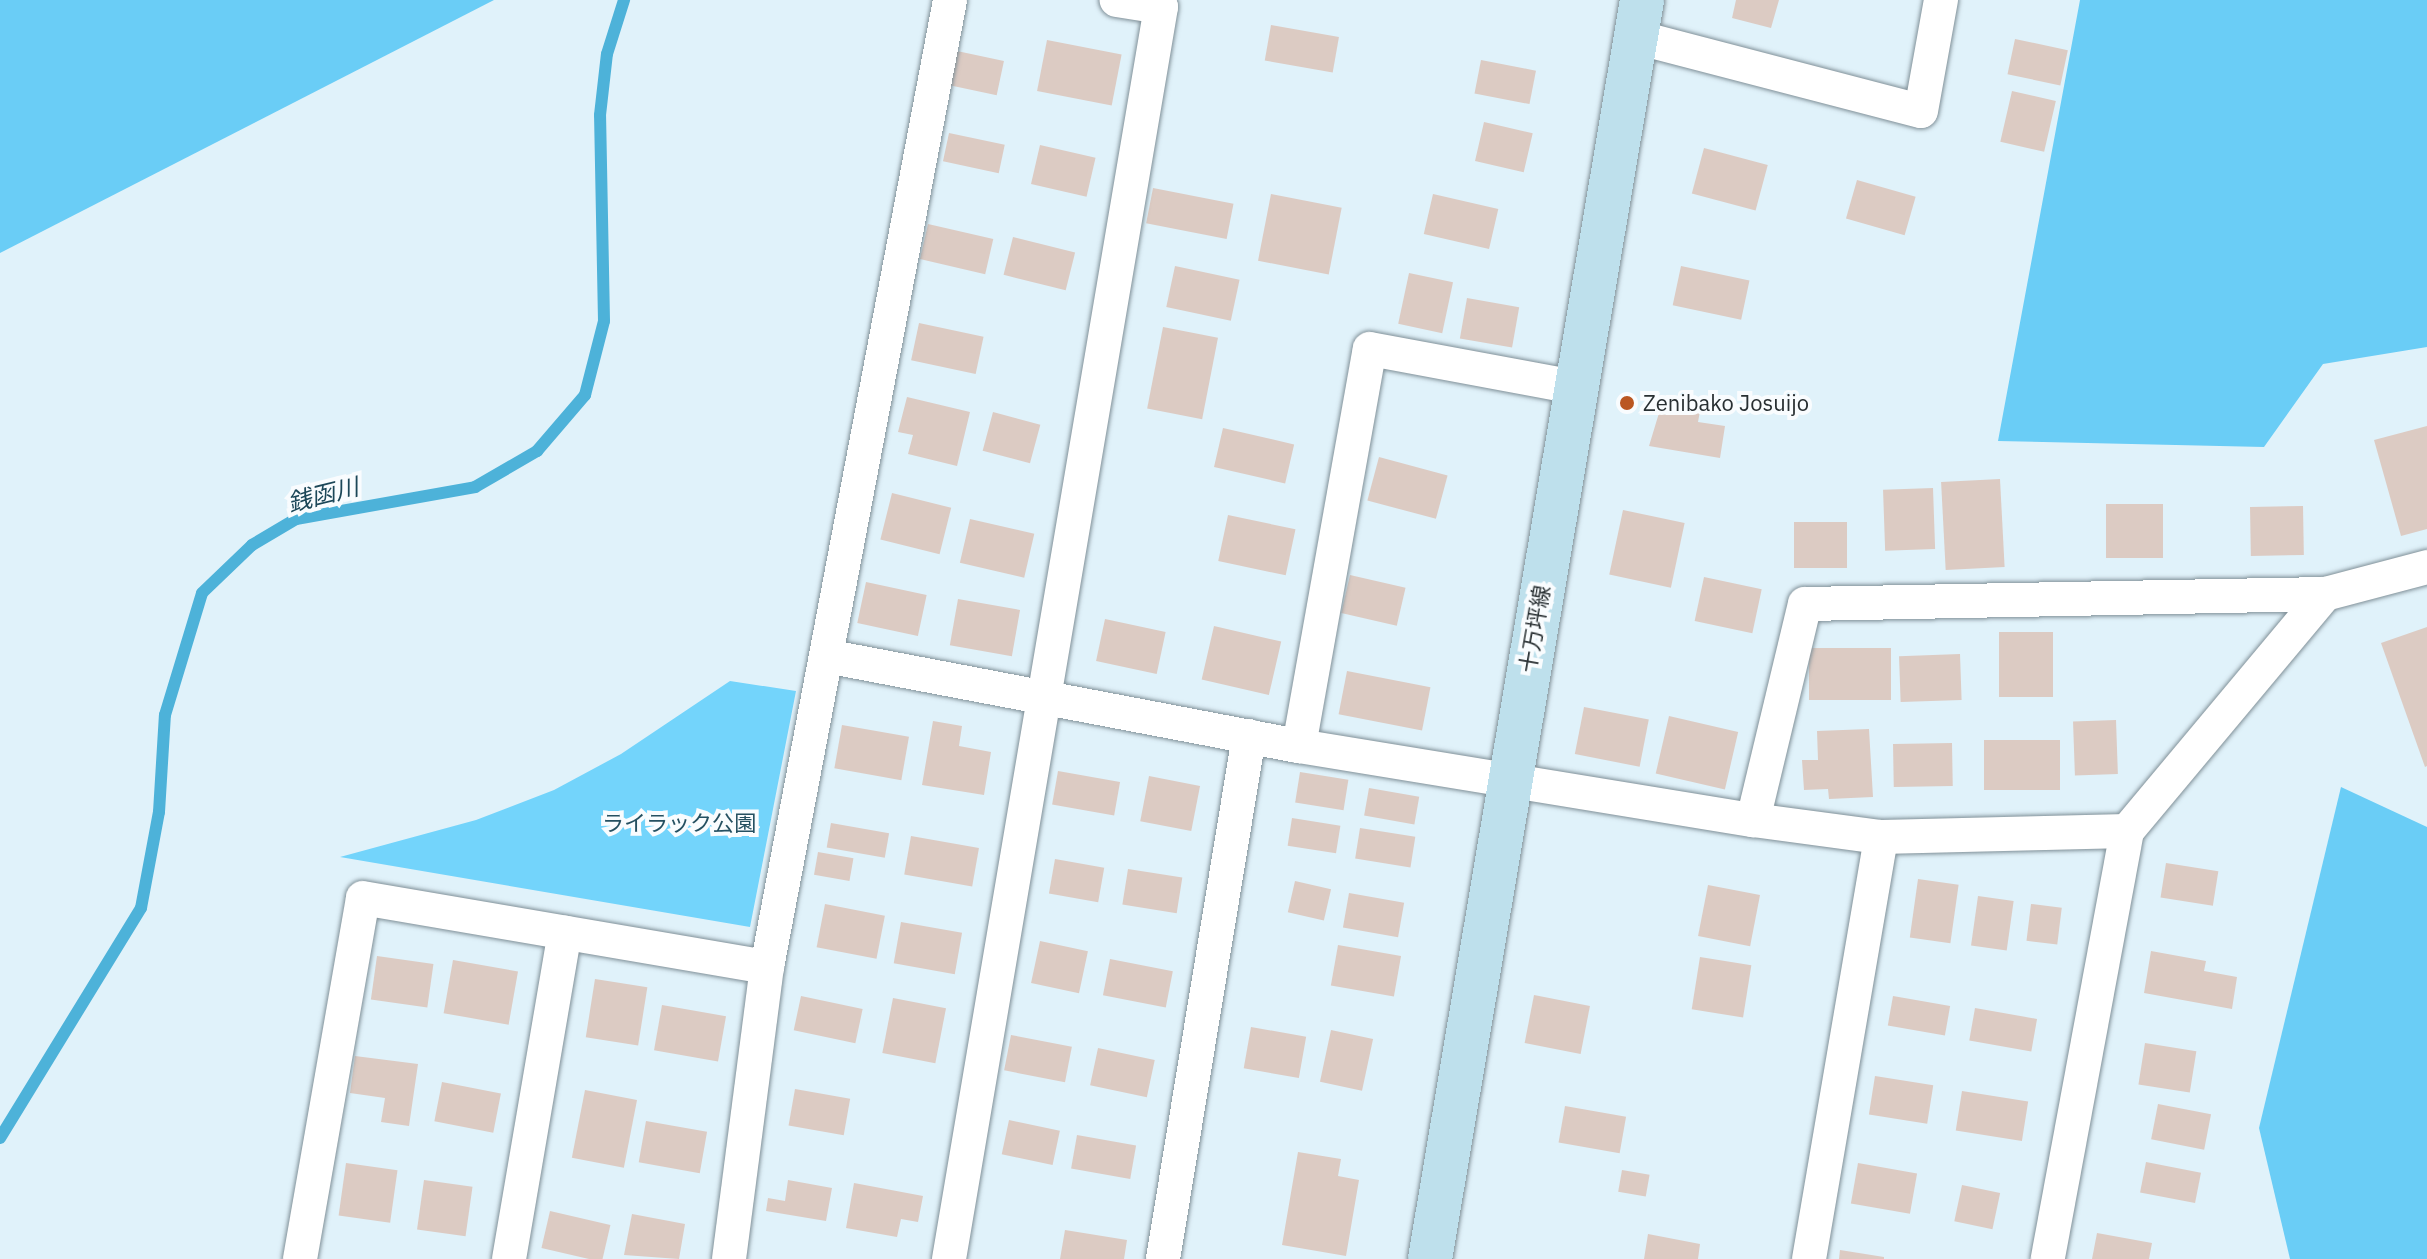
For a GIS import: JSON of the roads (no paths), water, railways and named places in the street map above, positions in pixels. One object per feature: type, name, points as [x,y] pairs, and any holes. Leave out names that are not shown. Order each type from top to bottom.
[{"type":"street","points":[[729,1259],[767,967],[950,0]]},
{"type":"street","points":[[949,1259],[1047,699],[1161,7],[1117,0]]},
{"type":"street","points":[[1639,18],[1921,111],[1941,0]]},
{"type":"street","name":"十万坪線","points":[[1430,1259],[1639,18]]},
{"type":"street","points":[[1299,746],[1370,349],[1576,387]]},
{"type":"street","points":[[1753,820],[1805,604],[2325,594],[2427,567]]},
{"type":"street","points":[[2048,1259],[2127,831],[2325,594]]},
{"type":"street","points":[[826,656],[1299,746],[1509,777],[1753,820],[1881,837],[2127,831]]},
{"type":"street","points":[[1163,1259],[1249,736]]},
{"type":"street","points":[[1809,1259],[1881,837]]},
{"type":"street","points":[[300,1259],[363,898],[767,967]]},
{"type":"street","points":[[509,1259],[565,933]]},
{"type":"waterway","name":"銭函川","points":[[0,1138],[141,908],[159,812],[165,715],[202,593],[252,545],[296,519],[475,487],[537,451],[585,395],[604,321],[600,115],[607,54],[624,0]]},
{"type":"place","name":"Zenibako Josuijo","points":[[1627,403]]},
{"type":"park label","name":"ライラック公園","points":[[679,823]]}]
